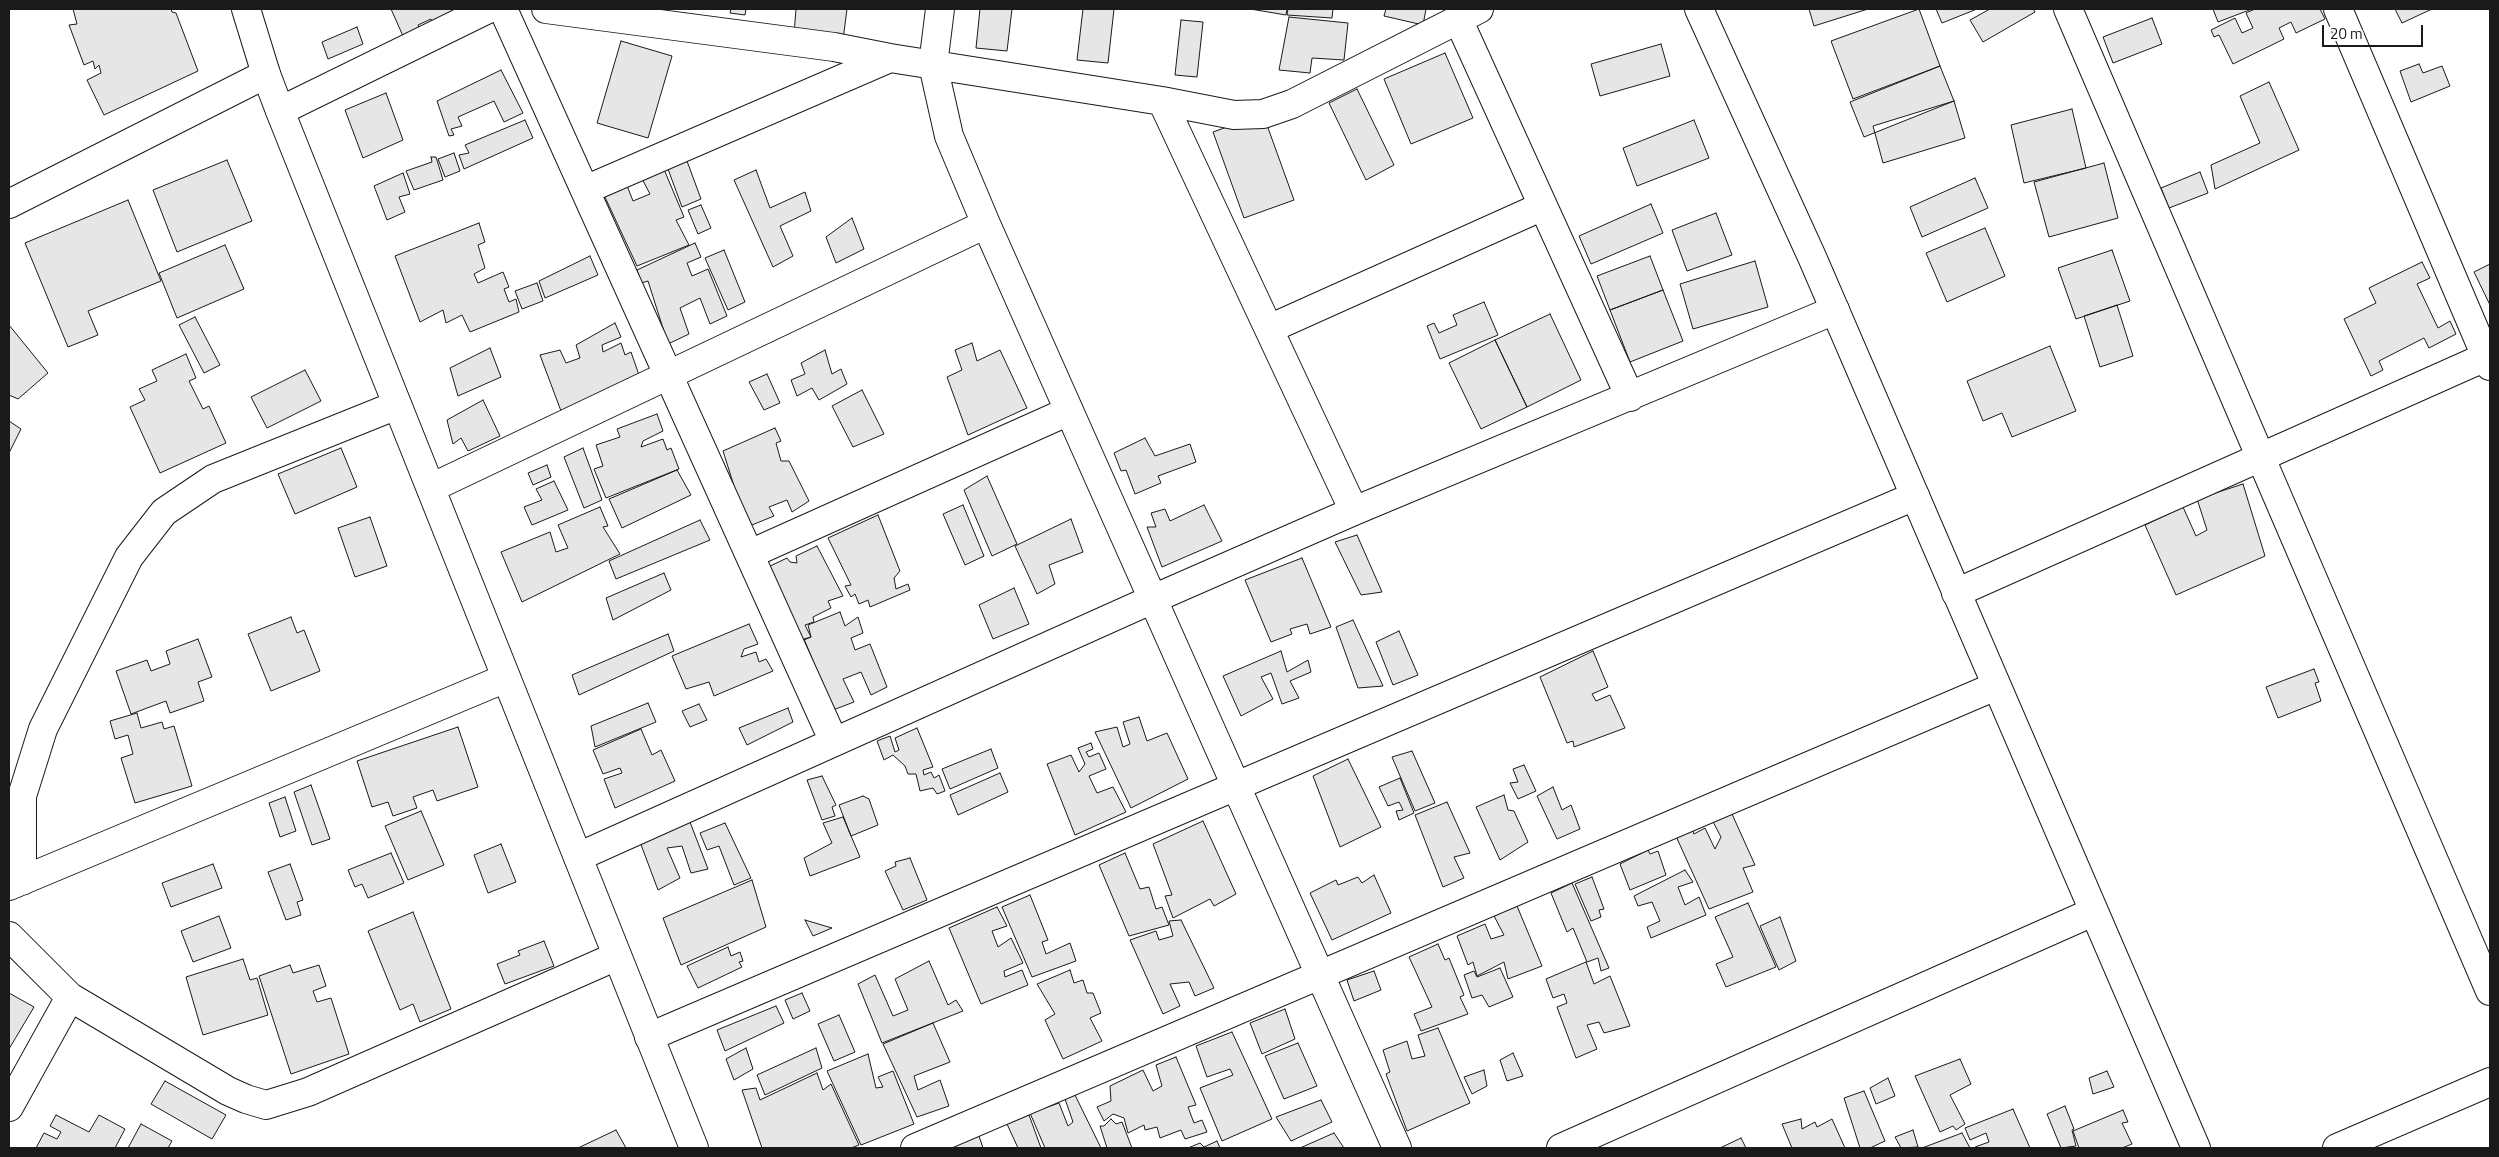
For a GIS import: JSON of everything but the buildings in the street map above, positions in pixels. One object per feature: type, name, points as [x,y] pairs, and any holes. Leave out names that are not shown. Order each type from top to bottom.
[{"type":"street","points":[[246,9],[266,74],[280,111],[694,1148]]},
{"type":"street","points":[[280,111],[488,9]]},
{"type":"street","points":[[503,9],[834,742]]},
{"type":"street","points":[[546,9],[834,47],[890,58],[1162,101],[1234,115],[1263,114],[1292,104],[1468,14],[1543,206],[1630,397]]},
{"type":"street","points":[[940,9],[933,65],[949,136],[986,224],[1397,1148]]},
{"type":"street","points":[[1699,9],[1835,310],[2196,1148]]},
{"type":"street","points":[[2068,9],[2490,991]]},
{"type":"street","points":[[1956,593],[2260,457],[2489,359],[2338,9]]},
{"type":"street","points":[[585,190],[890,58]]},
{"type":"street","points":[[9,204],[266,74]]},
{"type":"street","points":[[1162,101],[1354,512]]},
{"type":"street","points":[[1269,329],[1543,206]]},
{"type":"street","points":[[431,488],[986,224]]},
{"type":"street","points":[[578,858],[1153,599],[1354,512],[1835,310]]},
{"type":"street","points":[[397,405],[213,479],[164,512],[128,557],[43,729],[22,796],[15,884],[506,678]]},
{"type":"street","points":[[750,554],[1069,411]]},
{"type":"street","points":[[649,1037],[1915,496]]},
{"type":"street","points":[[915,1148],[1996,686]]},
{"type":"street","points":[[1561,1148],[1596,1141],[2094,912]]},
{"type":"street","points":[[9,936],[70,997],[228,1091],[246,1099],[266,1104],[308,1092],[617,956]]},
{"type":"street","points":[[9,1107],[70,997]]},
{"type":"street","points":[[2337,1148],[2490,1082]]}]
